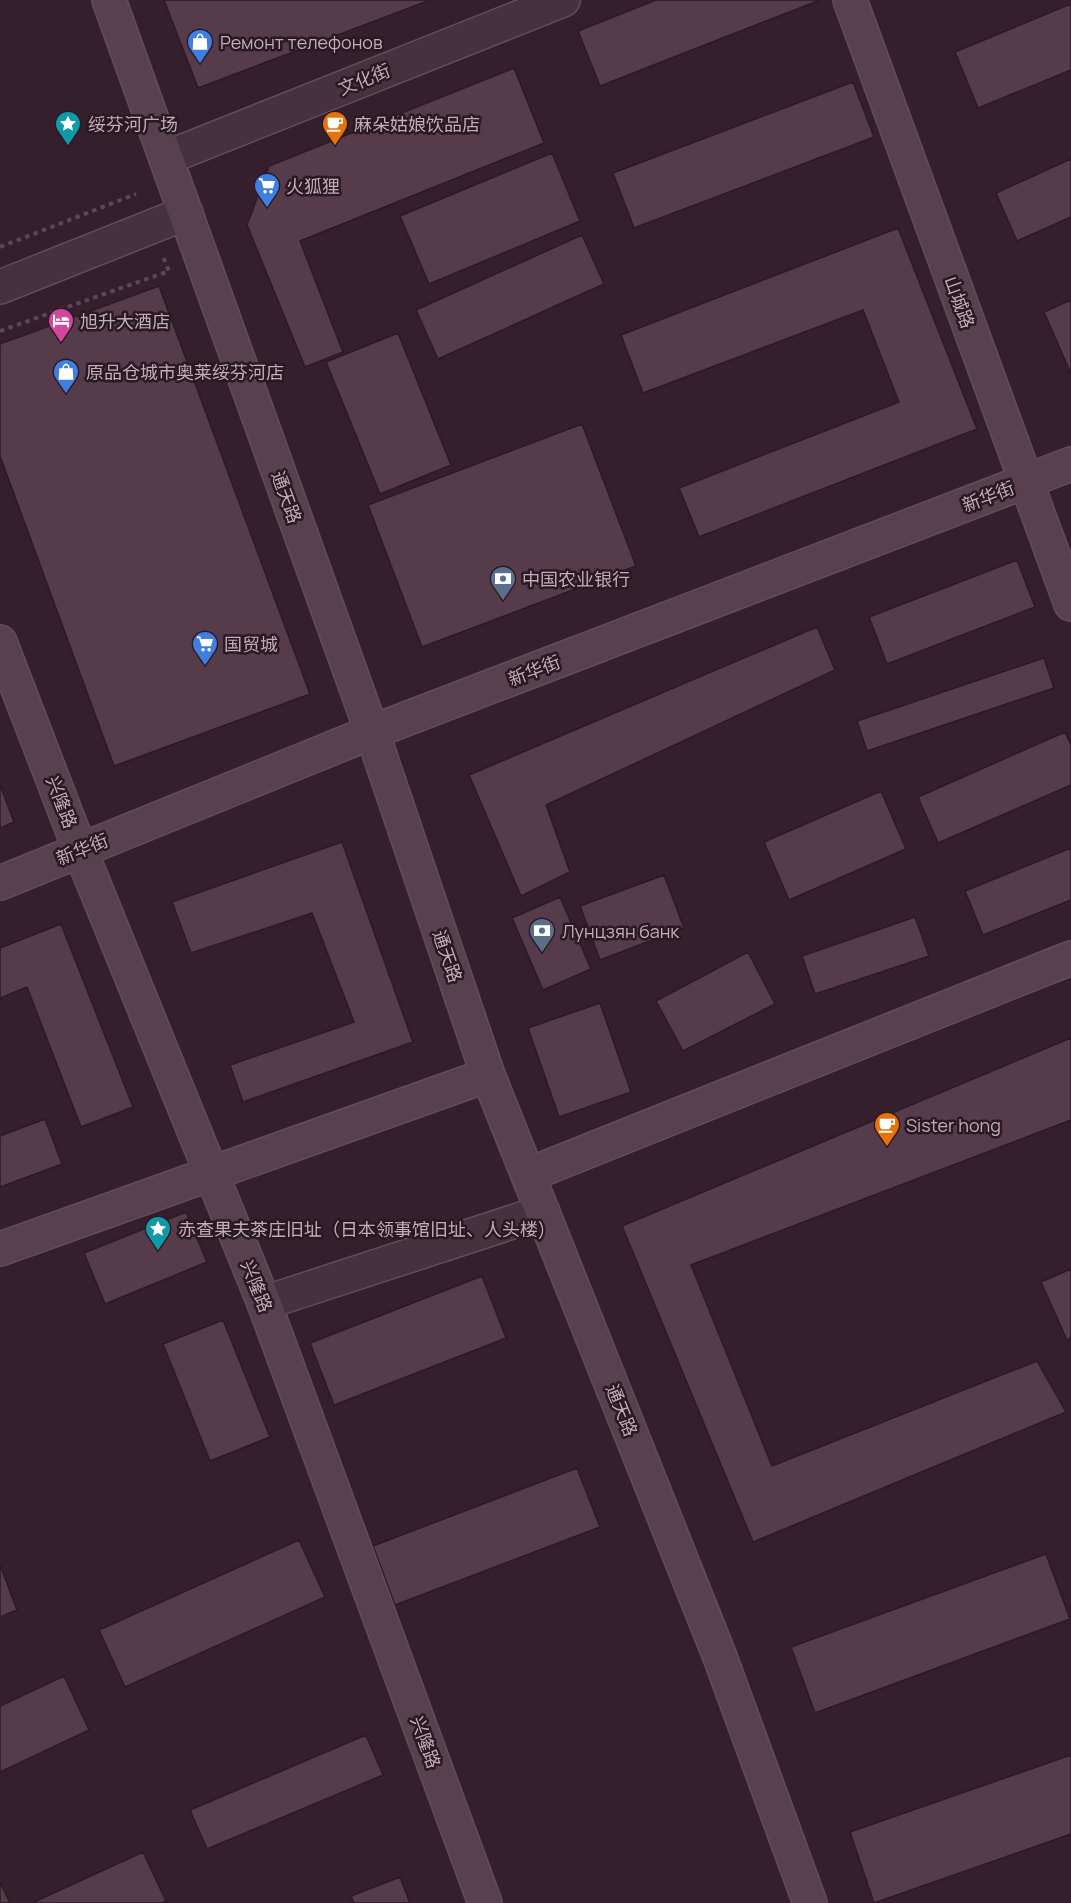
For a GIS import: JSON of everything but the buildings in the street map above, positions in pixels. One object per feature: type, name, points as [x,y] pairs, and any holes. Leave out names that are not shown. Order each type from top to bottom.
[{"type":"main road","name":"通天路","points":[[109,0],[372,732],[488,1075],[720,1657],[810,1903]]},
{"type":"main road","name":"山城路","points":[[850,0],[1071,604]]},
{"type":"main road","name":"新华街","points":[[0,883],[372,732],[1071,464]]},
{"type":"main road","name":"兴隆路","points":[[0,642],[80,850],[264,1303],[485,1903]]},
{"type":"main road","points":[[528,1175],[1071,958]]},
{"type":"main road","points":[[0,1248],[488,1075]]},
{"type":"street","name":"文化街","points":[[166,158],[563,0]]},
{"type":"street","points":[[0,287],[186,213]]},
{"type":"street","points":[[264,1303],[543,1212]]},
{"type":"path","points":[[0,247],[136,194]]},
{"type":"place","name":"Ремонт телефонов","points":[[200,65]]},
{"type":"place","name":"绥芬河广场","points":[[68,147]]},
{"type":"place","name":"麻朵姑娘饮品店","points":[[335,147]]},
{"type":"place","name":"火狐狸","points":[[267,209]]},
{"type":"place","name":"旭升大酒店","points":[[61,344]]},
{"type":"place","name":"原品仓城市奥莱绥芬河店","points":[[66,395]]},
{"type":"place","name":"中国农业银行","points":[[503,602]]},
{"type":"place","name":"国贸城","points":[[205,667]]},
{"type":"place","name":"Лунцзян банк","points":[[542,954]]},
{"type":"place","name":"Sister hong","points":[[887,1148]]},
{"type":"place","name":"赤查果夫茶庄旧址（日本领事馆旧址、人头楼)","points":[[158,1252]]}]
